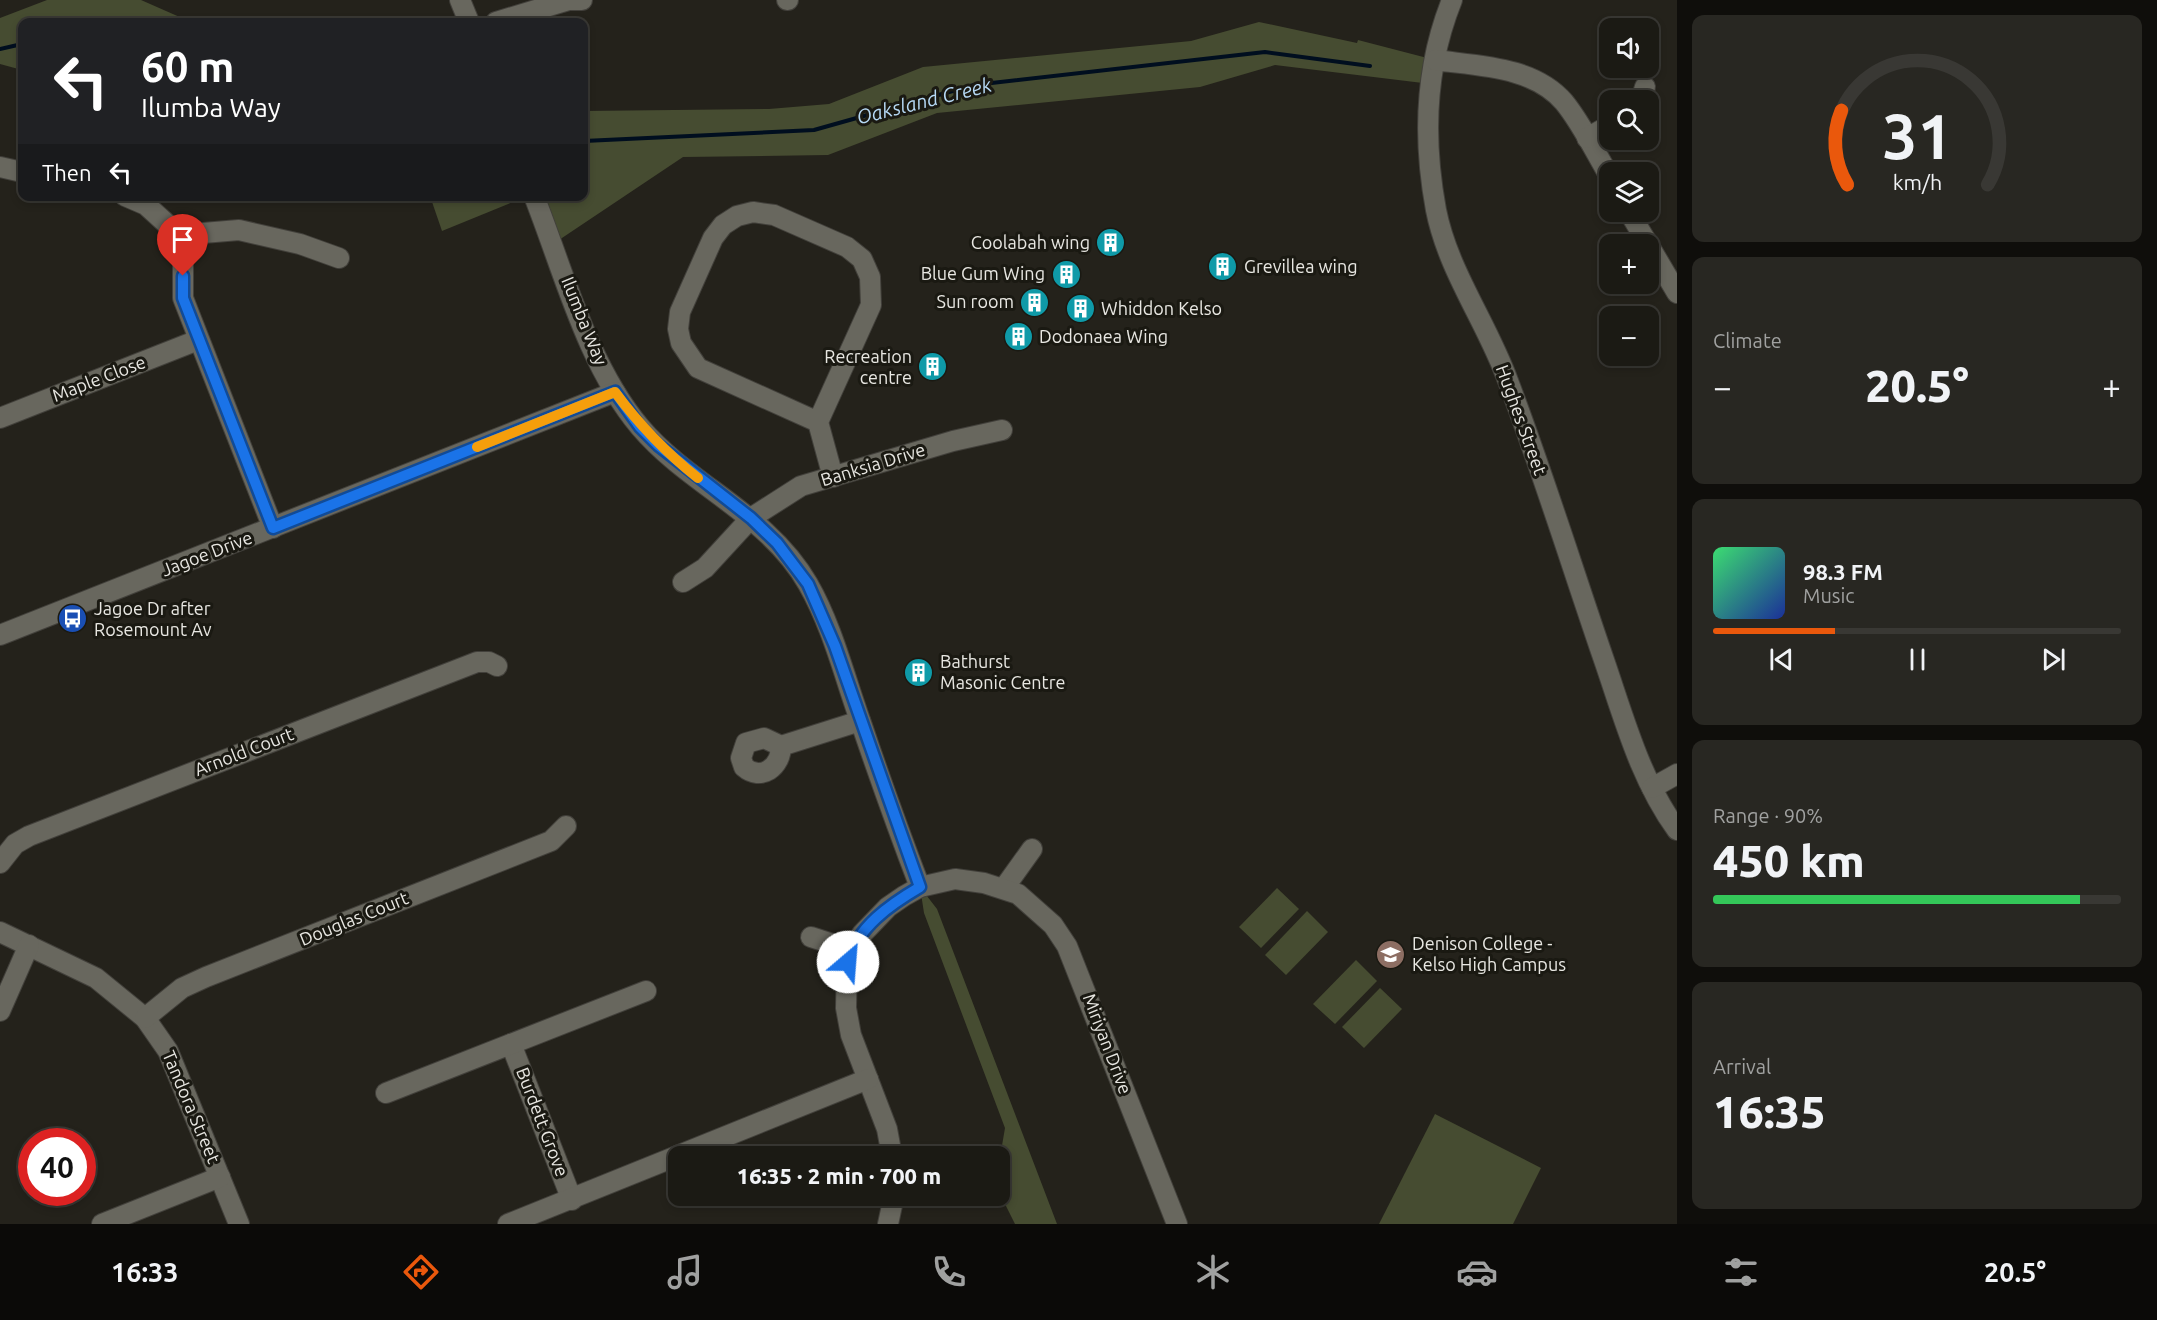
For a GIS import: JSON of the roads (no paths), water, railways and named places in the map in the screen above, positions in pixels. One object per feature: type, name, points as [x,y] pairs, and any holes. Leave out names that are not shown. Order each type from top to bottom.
[{"type":"street","points":[[460,0],[467,18]]},
{"type":"street","points":[[509,18],[569,0],[582,0]]},
{"type":"street","name":"Hughes Street","points":[[1452,0],[1435,60],[1428,107],[1428,150],[1437,212],[1444,238],[1507,378],[1634,747],[1652,788],[1677,830]]},
{"type":"street","points":[[1435,60],[1503,70],[1531,78],[1562,100],[1601,162]]},
{"type":"street","points":[[1587,138],[1599,132]]},
{"type":"street","points":[[0,167],[18,171]]},
{"type":"street","points":[[137,201],[146,205],[179,235],[183,254],[183,298],[273,528]]},
{"type":"street","name":"Ilumba Way","points":[[536,201],[595,353],[615,392],[640,427],[658,445],[751,518],[777,543],[808,584],[835,646],[920,887]]},
{"type":"street","points":[[818,422],[698,368],[681,343],[678,328],[680,312],[713,238],[723,225],[737,216],[753,212],[774,215],[847,247],[862,259],[870,277],[871,305],[818,422],[833,477]]},
{"type":"street","points":[[1635,222],[1677,292]]},
{"type":"street","points":[[179,235],[239,230],[300,244],[339,258]]},
{"type":"street","name":"Maple Close","points":[[0,418],[198,340]]},
{"type":"street","name":"Jagoe Drive","points":[[0,635],[615,392]]},
{"type":"street","name":"Banksia Drive","points":[[683,582],[705,568],[751,518],[801,486],[953,441],[1002,430]]},
{"type":"street","name":"Arnold Court","points":[[0,862],[15,844],[29,836],[477,662],[489,662],[497,666]]},
{"type":"street","points":[[781,746],[860,721]]},
{"type":"street","points":[[1652,788],[1677,774]]},
{"type":"street","name":"Douglas Court","points":[[145,1018],[182,988],[206,977],[551,841],[566,826]]},
{"type":"street","points":[[1004,888],[1032,849]]},
{"type":"street","name":"Miriyan Drive","points":[[851,950],[888,907],[920,887],[955,879],[1004,888],[1032,904],[1053,925],[1067,946],[1177,1224]]},
{"type":"street","name":"Tandora Street","points":[[0,932],[96,978],[145,1018],[168,1051],[239,1224]]},
{"type":"street","points":[[811,937],[851,950],[846,973],[847,1014],[851,1035],[887,1129],[890,1146]]},
{"type":"street","points":[[0,1011],[28,945]]},
{"type":"street","name":"Burdett Grove","points":[[386,1093],[646,991]]},
{"type":"street","name":"Burdett Grove","points":[[511,1044],[572,1200]]},
{"type":"street","points":[[508,1224],[868,1079]]},
{"type":"street","points":[[102,1224],[220,1177]]},
{"type":"street","points":[[888,1224],[892,1206]]},
{"type":"waterway","name":"Oaksland Creek","points":[[0,49],[18,45]]},
{"type":"waterway","name":"Oaksland Creek","points":[[588,141],[814,130],[974,85],[1265,52],[1370,66]]},
{"type":"place","name":"Coolabah wing","points":[[1111,243]]},
{"type":"place","name":"Grevillea wing","points":[[1223,267]]},
{"type":"place","name":"Blue Gum Wing","points":[[1066,274]]},
{"type":"place","name":"Sun room","points":[[1035,302]]},
{"type":"place","name":"Whiddon Kelso","points":[[1080,309]]},
{"type":"place","name":"Dodonaea Wing","points":[[1018,337]]},
{"type":"place","name":"Recreation centre","points":[[933,367]]},
{"type":"place","name":"Jagoe Dr after Rosemount Av","points":[[73,619]]},
{"type":"place","name":"Bathurst Masonic Centre","points":[[919,672]]},
{"type":"place","name":"Denison College - Kelso High Campus","points":[[1391,954]]}]
